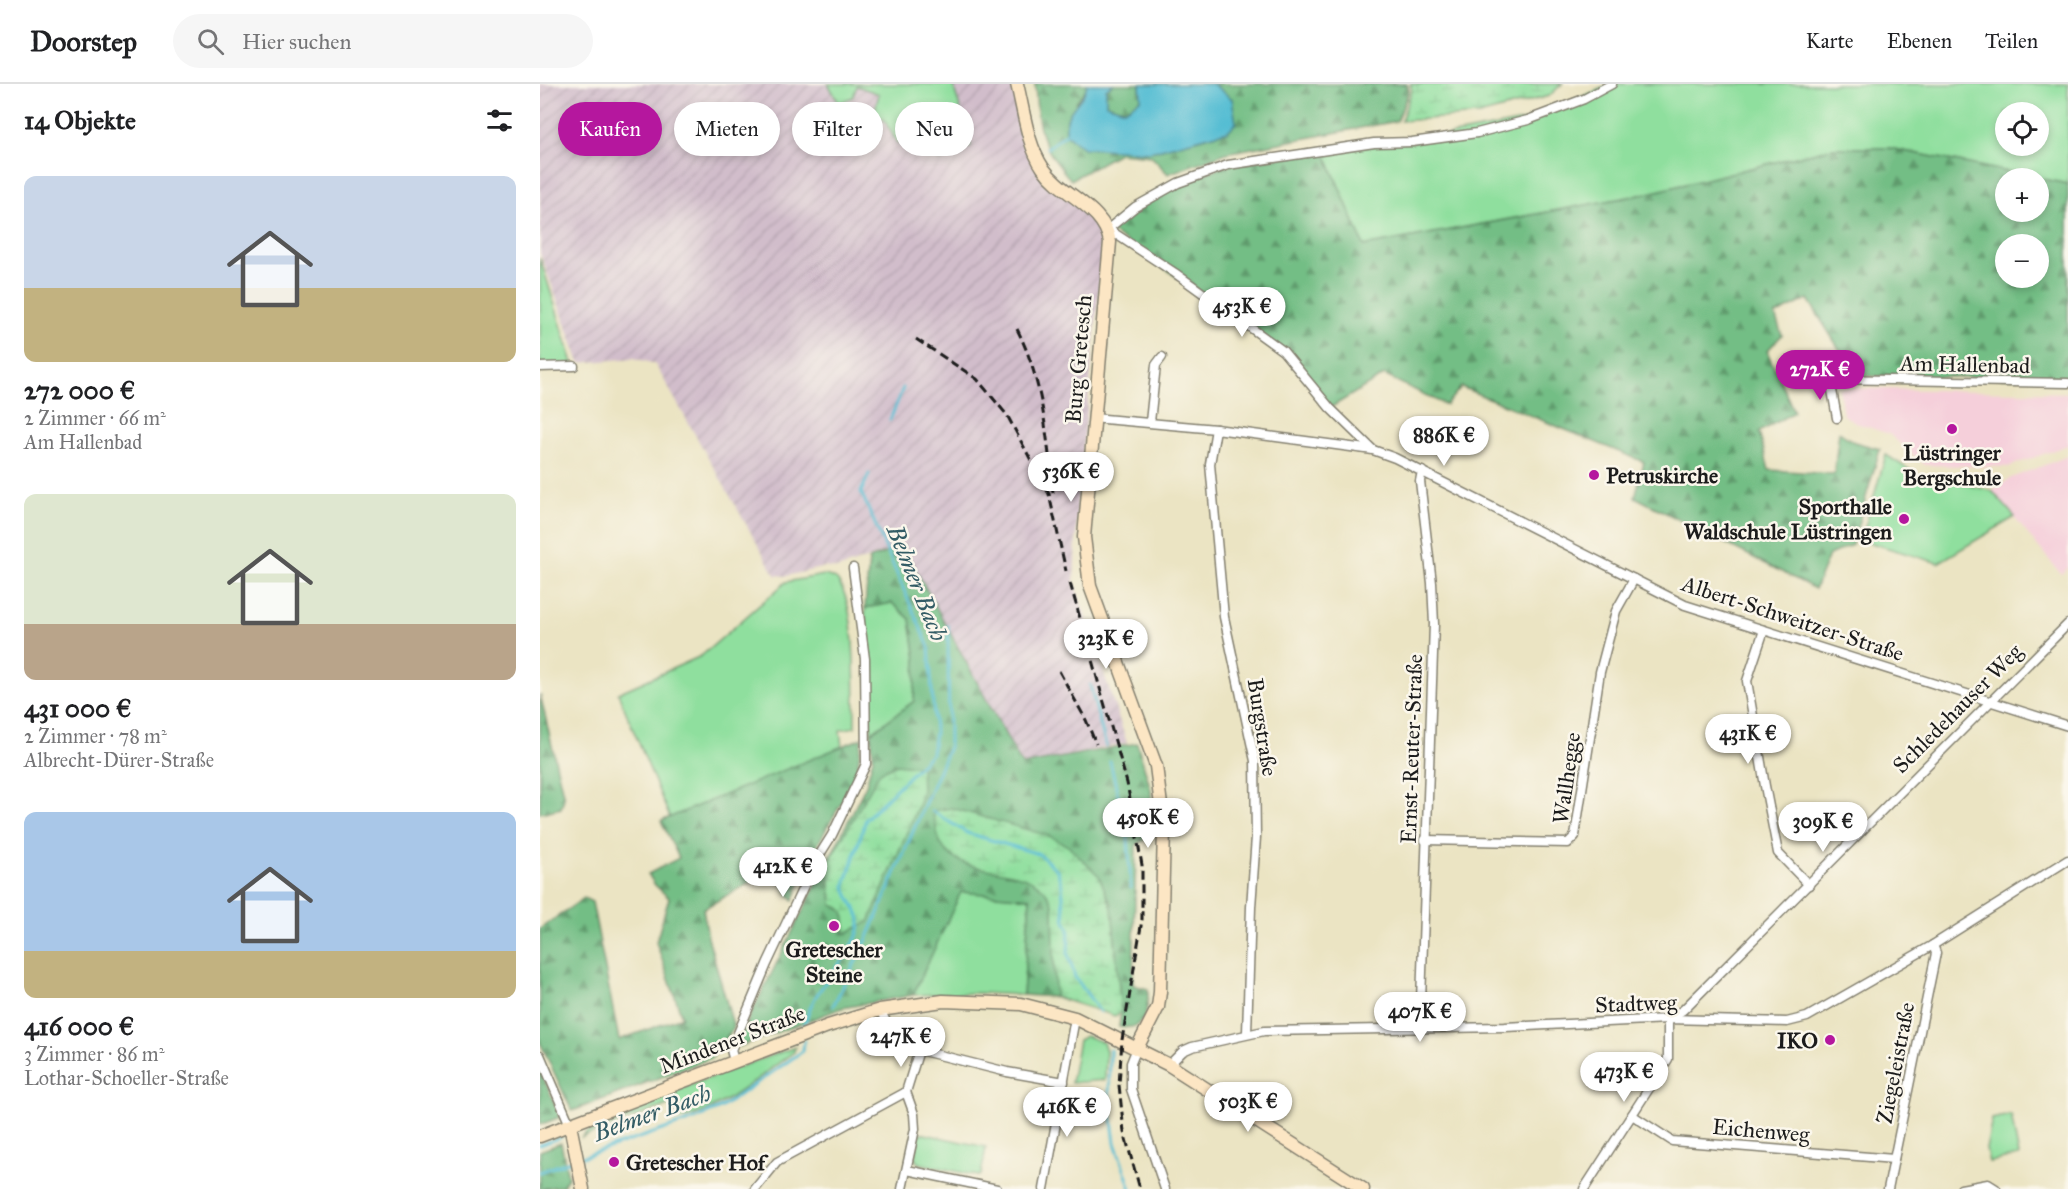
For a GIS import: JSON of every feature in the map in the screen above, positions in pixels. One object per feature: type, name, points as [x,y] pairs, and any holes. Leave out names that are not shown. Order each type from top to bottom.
[{"type":"street","points":[[1017,84],[1032,145],[1044,168],[1060,187],[1098,215],[1108,229],[1175,273],[1283,351],[1330,408],[1373,450]]},
{"type":"street","points":[[1108,229],[1135,207],[1178,183],[1228,165],[1374,143],[1412,142],[1477,133],[1528,120],[1584,99],[1612,84]]},
{"type":"street","name":"Burg Gretesch","points":[[1108,229],[1110,242],[1084,537],[1088,574],[1150,742],[1160,791],[1164,829],[1160,992],[1158,1007],[1137,1048]]},
{"type":"street","points":[[1150,422],[1156,365],[1162,357]]},
{"type":"street","points":[[540,367],[574,366]]},
{"type":"street","name":"Am Hallenbad","points":[[1837,418],[1830,379],[2068,383]]},
{"type":"street","name":"Albert-Schweitzer-Straße","points":[[1093,418],[1216,429],[1373,450],[1422,471],[1685,605],[2068,726]]},
{"type":"street","name":"Burgstraße","points":[[1216,429],[1209,464],[1224,617],[1255,761],[1256,837],[1247,1033]]},
{"type":"street","name":"Ernst-Reuter-Straße","points":[[1420,1030],[1434,624],[1432,583],[1420,481],[1422,471]]},
{"type":"street","points":[[734,1061],[731,1050],[767,964],[815,862],[832,835],[866,764],[865,659],[854,568]]},
{"type":"street","name":"Wallhegge","points":[[1425,840],[1568,843],[1575,836],[1600,672],[1616,611],[1634,579]]},
{"type":"street","name":"Schledehauser Weg","points":[[1668,1019],[1683,1010],[1809,885],[1988,701],[2068,624]]},
{"type":"street","points":[[1764,630],[1747,681],[1765,786],[1778,853],[1809,885]]},
{"type":"street","name":"Stadtweg","points":[[1169,1065],[1183,1051],[1247,1033],[1420,1030],[1668,1019],[1786,1022],[1807,1017],[1933,945],[2068,860]]},
{"type":"street","name":"Ziegeleistraße","points":[[1888,1189],[1936,952],[1933,945]]},
{"type":"street","name":"Mindener Straße","points":[[540,1136],[771,1047],[879,1010],[915,1004],[975,1001],[1021,1004],[1075,1018],[1137,1048],[1169,1065],[1363,1189]]},
{"type":"street","points":[[879,1010],[890,1029],[919,1050],[1035,1078],[1064,1082]]},
{"type":"street","points":[[1044,1189],[1075,1018]]},
{"type":"street","points":[[1584,1189],[1668,1059],[1668,1019]]},
{"type":"street","points":[[1137,1048],[1131,1063],[1131,1089],[1165,1189]]},
{"type":"street","points":[[902,1189],[915,1129],[914,1114],[906,1092],[919,1050]]},
{"type":"street","points":[[540,1055],[570,1125],[583,1189]]},
{"type":"street","points":[[755,1189],[777,1162],[906,1092]]},
{"type":"street","name":"Eichenweg","points":[[1632,1115],[1672,1141],[1894,1159]]},
{"type":"street","points":[[907,1170],[997,1189]]},
{"type":"street","points":[[1961,1189],[1988,1185],[1996,1189]]},
{"type":"shaded area","points":[[540,84],[1014,84],[1032,162],[1101,227],[1104,243],[1078,498],[1074,582],[1127,743],[1022,765],[903,546],[837,569],[825,567],[786,576],[775,575],[655,364],[634,358],[580,363],[540,253]]},
{"type":"shaded area","name":"Lüstringer Bergschule","points":[[1839,388],[2068,393],[2068,445],[2008,467],[1925,465],[1889,434],[1859,424],[1843,415]]},
{"type":"shaded area","points":[[2068,456],[2068,568],[2061,574],[1992,491],[2011,478]]},
{"type":"green space","points":[[828,84],[953,84],[958,102],[895,102],[895,139],[883,118],[883,102],[877,102],[879,94],[857,86],[853,97],[838,102]]},
{"type":"green space","points":[[1035,84],[1087,84],[1076,102],[1119,150],[1150,152],[1228,131],[1232,99],[1213,84],[1407,84],[1409,91],[1397,121],[1226,153],[1168,174],[1151,156],[1119,153],[1071,180],[1052,157],[1042,136],[1037,113]]},
{"type":"green space","points":[[1113,84],[1140,84],[1141,99],[1125,110],[1106,104],[1106,89]]},
{"type":"green space","points":[[1410,84],[1562,84],[1549,96],[1479,115],[1401,121],[1412,90]]},
{"type":"green space","points":[[1612,84],[2068,84],[2068,184],[2049,180],[2049,168],[1995,169],[1889,148],[1833,148],[1645,194],[1364,246],[1324,151],[1412,142],[1528,120]]},
{"type":"green space","points":[[1833,148],[1889,148],[1995,169],[1995,222],[2049,222],[2049,180],[2068,184],[2068,378],[1856,376],[1808,299],[1775,315],[1782,335],[1767,351],[1794,412],[1759,432],[1769,470],[1834,474],[1839,432],[1854,442],[1880,449],[1852,545],[1829,555],[1815,589],[1635,497],[1644,462],[1461,387],[1446,405],[1384,375],[1330,408],[1283,351],[1108,229],[1178,183],[1228,165],[1324,151],[1364,246],[1645,194]]},
{"type":"green space","points":[[936,156],[950,156],[939,161]]},
{"type":"green space","points":[[540,258],[574,366],[540,367]]},
{"type":"green space","points":[[1886,455],[1924,479],[1949,480],[1992,491],[2015,517],[1938,563],[1861,540]]},
{"type":"green space","points":[[903,546],[1022,765],[1137,743],[1151,790],[1153,835],[1136,845],[1133,985],[1148,989],[1144,1018],[1135,1026],[1119,1027],[1121,1012],[1112,908],[1053,904],[1055,997],[1023,995],[1030,898],[961,892],[913,995],[842,1008],[738,1047],[737,1042],[866,785],[873,758],[871,733],[914,701],[916,659],[910,619],[892,603],[865,608],[869,559]]},
{"type":"green space","points":[[824,575],[837,580],[844,592],[849,609],[854,650],[855,727],[840,730],[842,747],[670,818],[618,693],[701,656],[786,582]]},
{"type":"green space","points":[[892,603],[910,619],[916,659],[914,701],[871,733],[865,608]]},
{"type":"green space","points":[[540,694],[564,798],[561,808],[540,813]]},
{"type":"green space","points":[[862,738],[856,777],[815,849],[793,901],[772,870],[703,909],[708,937],[734,1028],[712,1058],[572,1111],[540,1042],[540,929],[584,898],[592,902],[619,1040],[682,1017],[656,942],[669,898],[655,885],[648,874],[679,858],[661,821]]},
{"type":"green space","points":[[897,764],[921,767],[922,790],[919,803],[869,922],[844,934],[843,912],[837,906],[832,905],[828,863],[880,772]]},
{"type":"green space","points":[[952,808],[1049,836],[1068,846],[1099,876],[1112,908],[1121,1012],[1115,1016],[1055,997],[1053,904],[1045,890],[1033,881],[971,865],[945,850],[938,836],[932,811]]},
{"type":"green space","points":[[960,891],[1030,898],[1023,995],[980,993],[913,995]]},
{"type":"green space","points":[[1086,1036],[1103,1042],[1106,1051],[1105,1080],[1071,1083],[1079,1040]]},
{"type":"green space","points":[[795,1047],[794,1052],[754,1082],[710,1109],[678,1119],[673,1103],[582,1137],[594,1127],[647,1102]]},
{"type":"green space","points":[[540,1069],[560,1117],[540,1125]]},
{"type":"green space","points":[[2011,1115],[2019,1156],[1989,1162],[1986,1149],[1992,1119]]},
{"type":"green space","points":[[920,1133],[986,1147],[981,1175],[918,1163],[915,1159]]},
{"type":"green space","points":[[561,1143],[568,1177],[563,1186],[540,1189],[540,1151]]},
{"type":"water","points":[[1087,84],[1113,84],[1106,89],[1106,104],[1125,110],[1141,99],[1140,84],[1213,84],[1232,99],[1236,123],[1228,131],[1150,152],[1083,148],[1066,134],[1066,125]]},
{"type":"waterway","name":"Belmer Bach","points":[[1047,148],[1066,134]]},
{"type":"waterway","name":"Belmer Bach","points":[[890,420],[903,388]]},
{"type":"waterway","name":"Belmer Bach","points":[[804,1031],[807,1015],[814,1000],[857,935],[860,918],[845,885],[866,819],[932,753],[935,732],[929,647],[861,492],[869,474]]},
{"type":"waterway","points":[[833,1006],[868,937],[949,747],[948,626]]},
{"type":"waterway","points":[[1090,685],[1106,746]]},
{"type":"waterway","points":[[1110,761],[1128,838],[1131,888]]},
{"type":"waterway","points":[[932,811],[967,833],[1039,854],[1057,870],[1062,886],[1065,921],[1069,929],[1068,954],[1075,977],[1100,1012]]},
{"type":"waterway","name":"Belmer Bach","points":[[579,1158],[692,1120],[722,1107],[803,1051],[804,1041]]},
{"type":"waterway","points":[[1110,1050],[1109,1098],[1115,1143],[1131,1189]]},
{"type":"waterway","points":[[540,1145],[561,1137]]},
{"type":"waterway","name":"Belmer Bach","points":[[540,1172],[573,1160]]},
{"type":"railway","points":[[1017,329],[1026,349],[1038,389],[1046,430],[1053,493]]},
{"type":"railway","points":[[916,339],[977,379],[1007,415],[1049,494],[1066,571]]},
{"type":"railway","points":[[1070,583],[1127,783],[1142,865],[1142,920],[1122,1040],[1119,1085],[1124,1132],[1140,1189]]},
{"type":"railway","points":[[1059,671],[1086,720],[1096,744]]},
{"type":"place","name":"Lüstringer Bergschule","points":[[1952,429]]},
{"type":"place","name":"Petruskirche","points":[[1594,475]]},
{"type":"place","name":"Sporthalle Waldschule Lüstringen","points":[[1904,519]]},
{"type":"place","name":"Gretescher Steine","points":[[834,926]]},
{"type":"place","name":"IKO","points":[[1830,1040]]},
{"type":"place","name":"Gretescher Hof","points":[[614,1162]]}]
